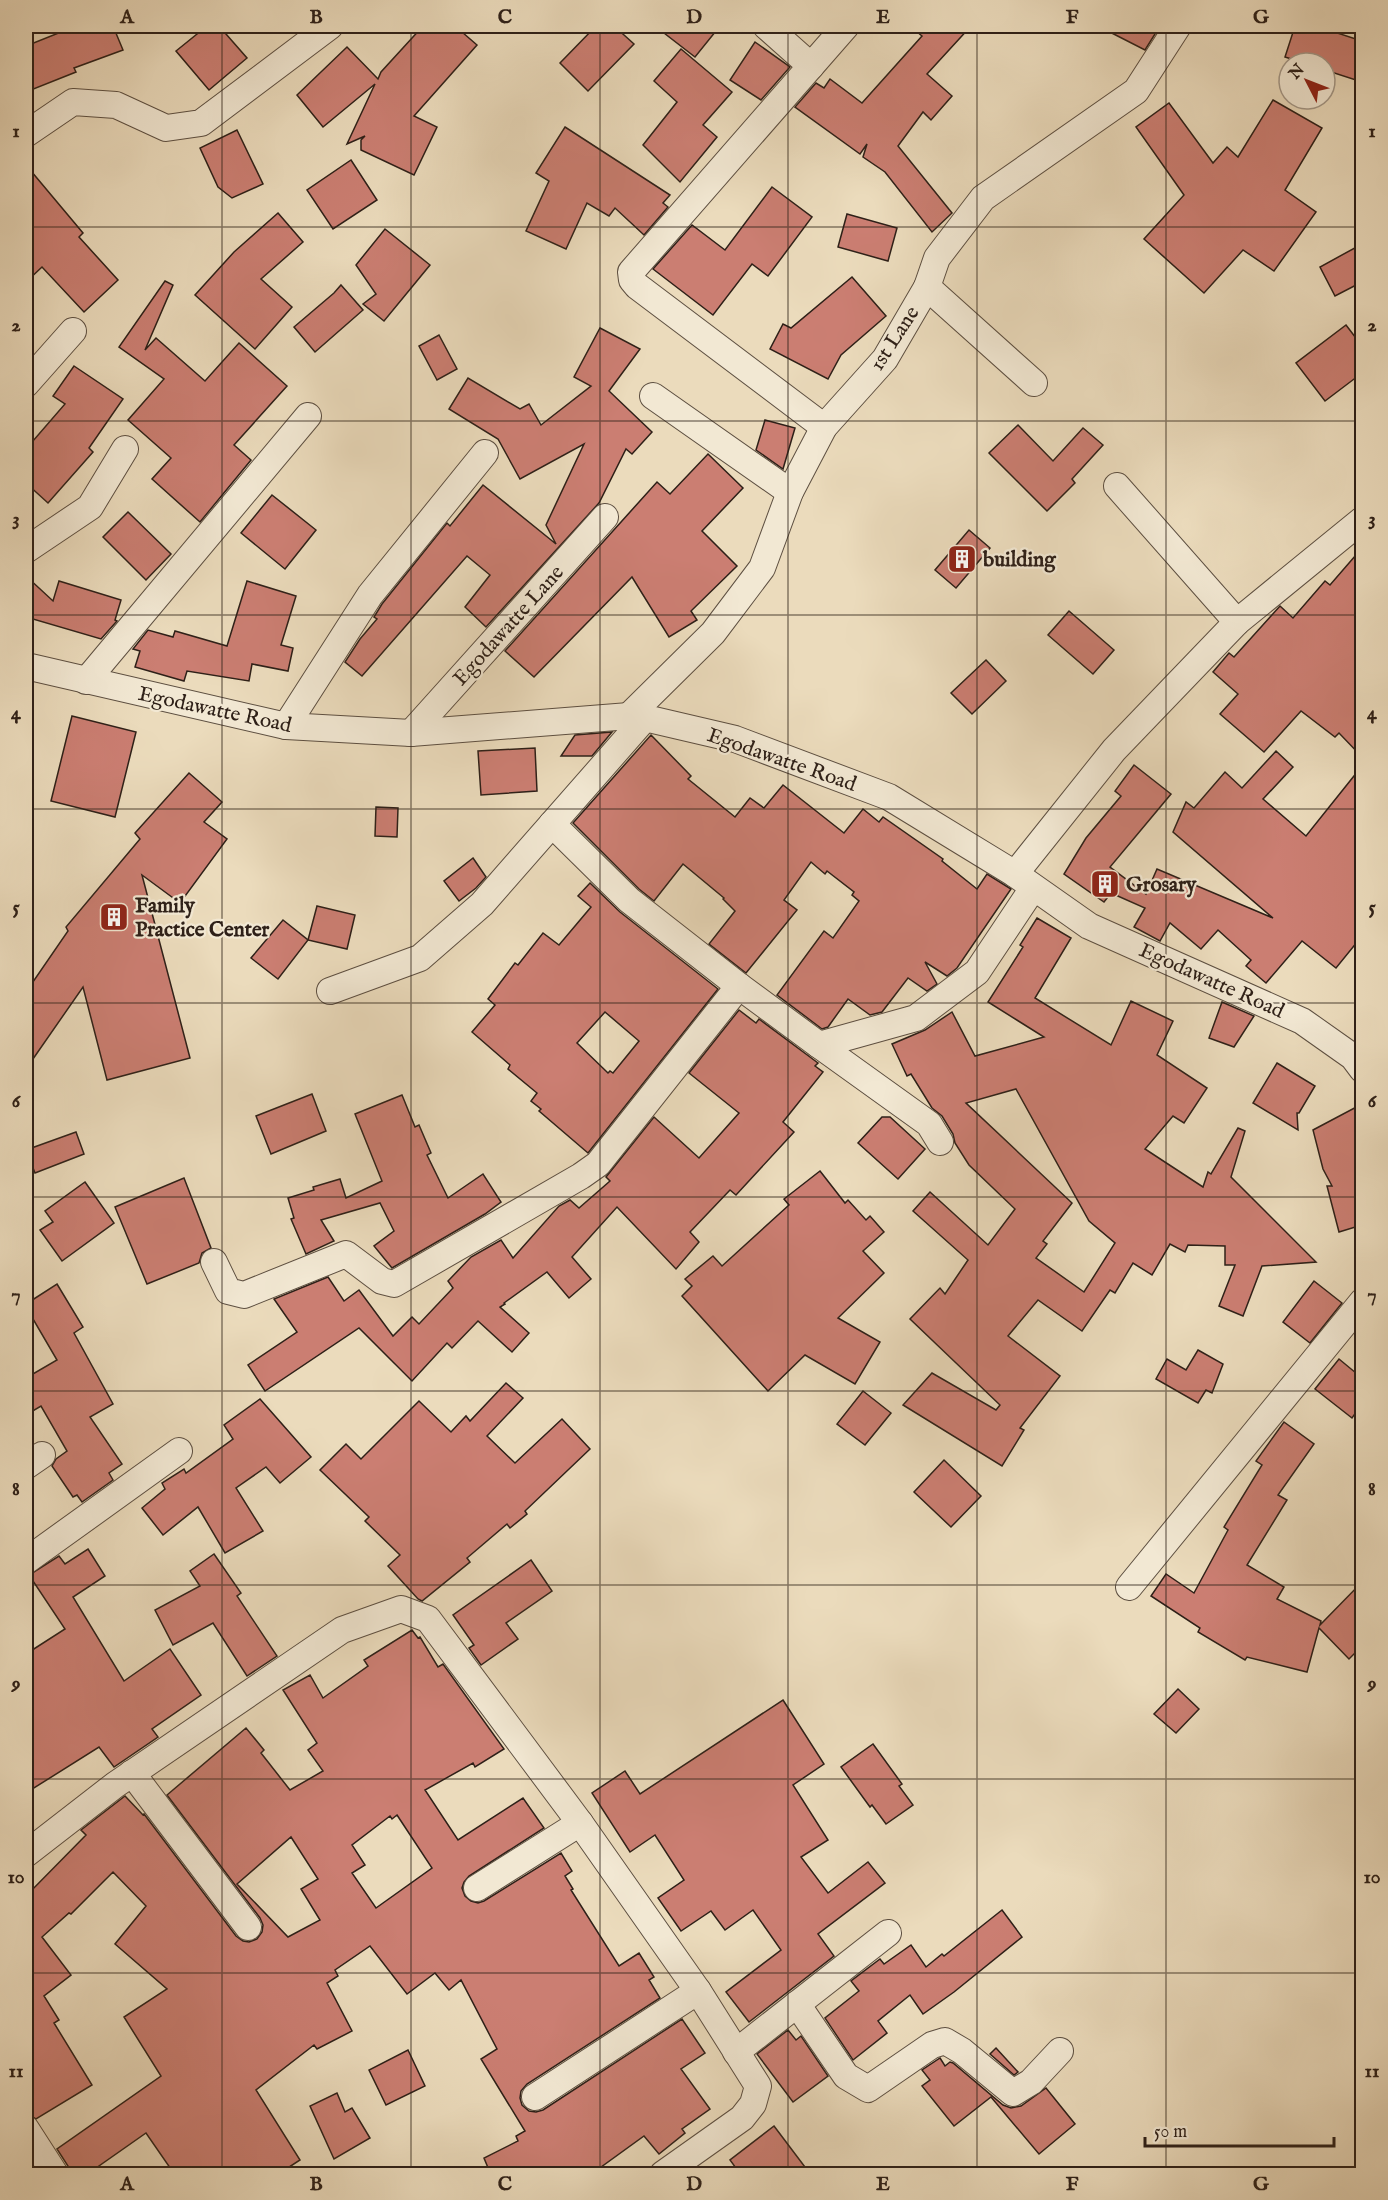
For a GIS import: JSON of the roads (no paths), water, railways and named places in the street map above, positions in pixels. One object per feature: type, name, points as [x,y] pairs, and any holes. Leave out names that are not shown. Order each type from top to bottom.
[{"type":"street","points":[[26,134],[73,102],[116,105],[166,128],[201,123],[330,26]]},
{"type":"street","points":[[766,26],[811,66]]},
{"type":"street","points":[[824,427],[637,286],[632,280],[631,272],[846,26]]},
{"type":"street","name":"1st Lane","points":[[330,991],[420,958],[482,904],[552,824],[637,717],[713,633],[762,568],[790,492],[824,427],[885,359],[927,287],[937,258],[983,198],[1136,91],[1178,26]]},
{"type":"street","points":[[927,287],[1034,383]]},
{"type":"street","points":[[26,384],[73,331]]},
{"type":"street","points":[[653,396],[790,492]]},
{"type":"street","points":[[86,681],[308,416]]},
{"type":"street","points":[[26,550],[90,507],[125,449]]},
{"type":"street","points":[[286,726],[370,595],[485,453]]},
{"type":"street","points":[[1117,486],[1237,622]]},
{"type":"street","name":"Egodawatte Lane","points":[[411,733],[605,517]]},
{"type":"street","points":[[819,1045],[916,1018],[977,972],[1024,881],[1114,750],[1237,622],[1362,520]]},
{"type":"street","name":"Egodawatte Road","points":[[26,666],[286,726],[411,733],[637,717],[735,739],[889,797],[1024,881],[1089,926],[1302,1021],[1353,1057],[1362,1069]]},
{"type":"street","points":[[552,824],[629,900],[739,986],[929,1124],[940,1142]]},
{"type":"street","points":[[214,1262],[228,1291],[244,1295],[346,1254],[382,1281],[394,1284],[598,1164],[739,986]]},
{"type":"street","points":[[1129,1587],[1362,1302]]},
{"type":"street","points":[[26,1562],[179,1451]]},
{"type":"street","points":[[26,1854],[132,1773],[342,1630],[401,1609],[428,1619],[580,1823],[698,1992],[758,2086],[753,2104],[698,2165],[663,2175]]},
{"type":"street","points":[[132,1773],[248,1927]]},
{"type":"street","points":[[477,1888],[580,1823]]},
{"type":"street","points":[[736,2052],[888,1933]]},
{"type":"street","points":[[535,2097],[698,1992]]},
{"type":"street","points":[[797,2004],[846,2076],[868,2089],[932,2045],[945,2041],[962,2051],[1013,2092],[1031,2082],[1060,2051]]},
{"type":"street","points":[[26,2129],[55,2175]]},
{"type":"place","name":"building","points":[[962,559]]},
{"type":"place","name":"Grosary","points":[[1105,884]]},
{"type":"place","name":"Family Practice Center","points":[[114,917]]}]
